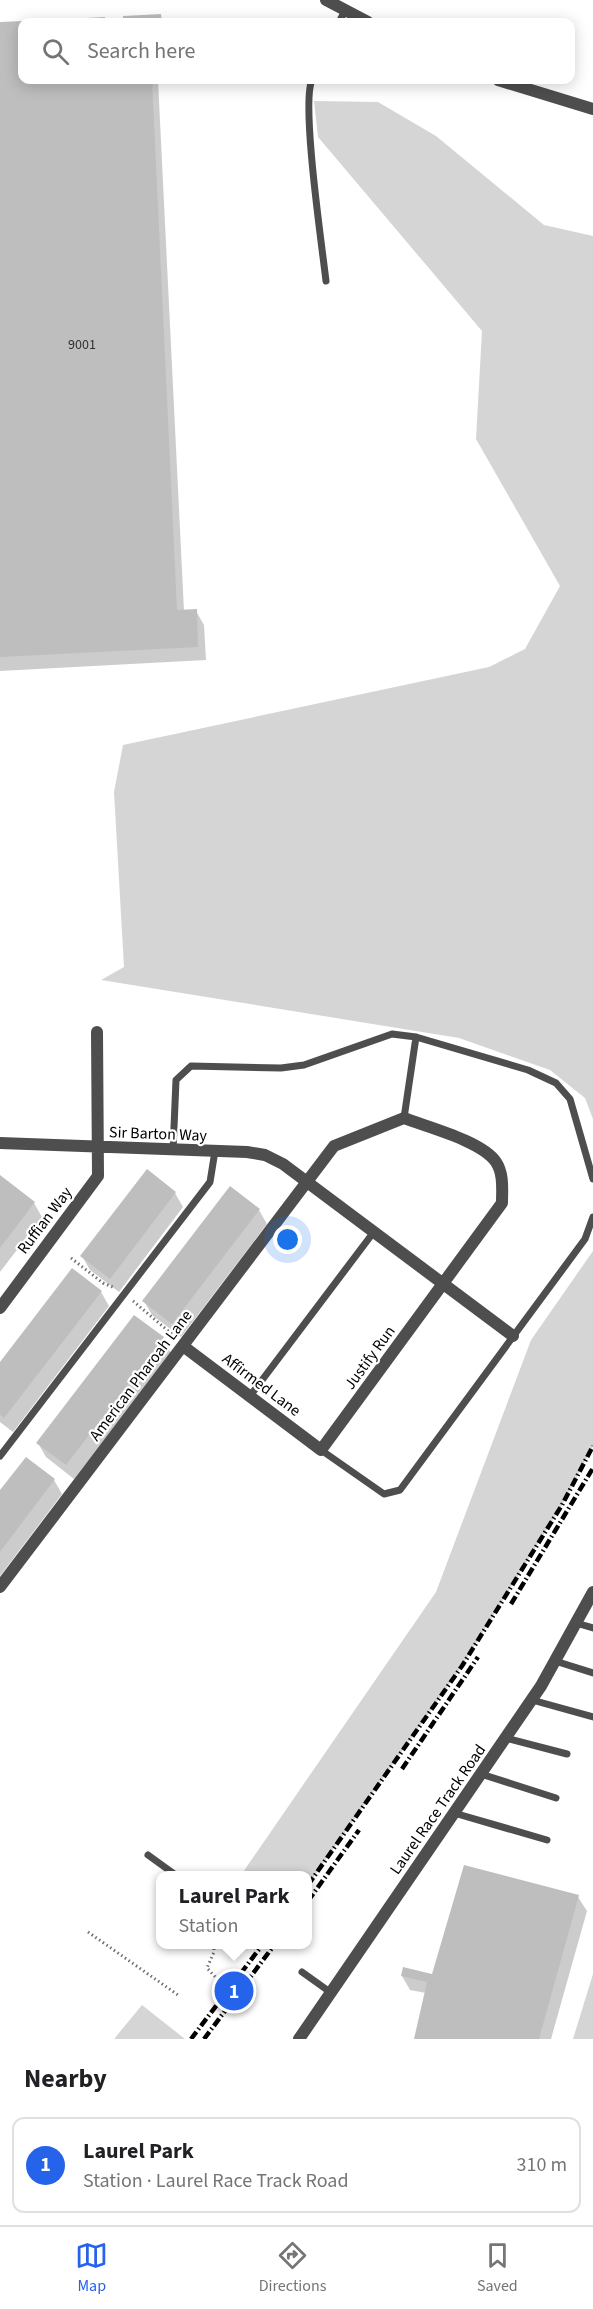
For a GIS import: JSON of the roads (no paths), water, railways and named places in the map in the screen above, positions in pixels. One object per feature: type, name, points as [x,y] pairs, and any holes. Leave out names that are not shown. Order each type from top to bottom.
[{"type":"street","points":[[326,0],[360,18]]},
{"type":"street","points":[[511,84],[593,109]]},
{"type":"street","name":"Ruffian Way","points":[[0,1308],[98,1176],[97,1032]]},
{"type":"street","name":"American Pharoah Lane","points":[[0,1587],[179,1341],[334,1146],[404,1118]]},
{"type":"street","name":"Justify Run","points":[[321,1450],[502,1203],[502,1180],[496,1162],[479,1147],[404,1118]]},
{"type":"street","name":"Sir Barton Way","points":[[0,1143],[247,1152],[265,1155],[283,1164],[513,1336]]},
{"type":"street","name":"Affirmed Lane","points":[[179,1341],[321,1450]]},
{"type":"street","name":"Laurel Race Track Road","points":[[299,2039],[532,1700],[593,1592]]},
{"type":"lane","points":[[341,18],[345,11]]},
{"type":"lane","points":[[310,84],[309,117],[326,281]]},
{"type":"lane","points":[[172,1151],[176,1080],[190,1065],[281,1068],[304,1065],[392,1034],[416,1037],[528,1070],[556,1083],[570,1099],[593,1179]]},
{"type":"lane","points":[[404,1118],[416,1037]]},
{"type":"lane","points":[[0,1456],[210,1182],[216,1151]]},
{"type":"lane","points":[[321,1450],[384,1494],[400,1490],[585,1239],[593,1217]]},
{"type":"lane","points":[[250,1396],[373,1233]]},
{"type":"lane","points":[[576,1623],[593,1628]]},
{"type":"lane","points":[[555,1661],[593,1673]]},
{"type":"lane","points":[[532,1700],[593,1717]]},
{"type":"lane","points":[[506,1738],[567,1754]]},
{"type":"lane","points":[[480,1774],[556,1798]]},
{"type":"lane","points":[[454,1813],[547,1840]]},
{"type":"lane","points":[[148,1855],[171,1871]]},
{"type":"lane","points":[[303,1972],[330,1992]]},
{"type":"railway","points":[[312,1879],[462,1666],[562,1505],[593,1446]]},
{"type":"railway","points":[[511,1604],[593,1468]]},
{"type":"railway","points":[[402,1769],[478,1657]]},
{"type":"railway","points":[[312,1895],[359,1830]]},
{"type":"railway","points":[[191,2039],[259,1949]]},
{"type":"railway","points":[[204,2039],[271,1949]]},
{"type":"place","name":"Laurel Park","points":[[234,1991]]}]
